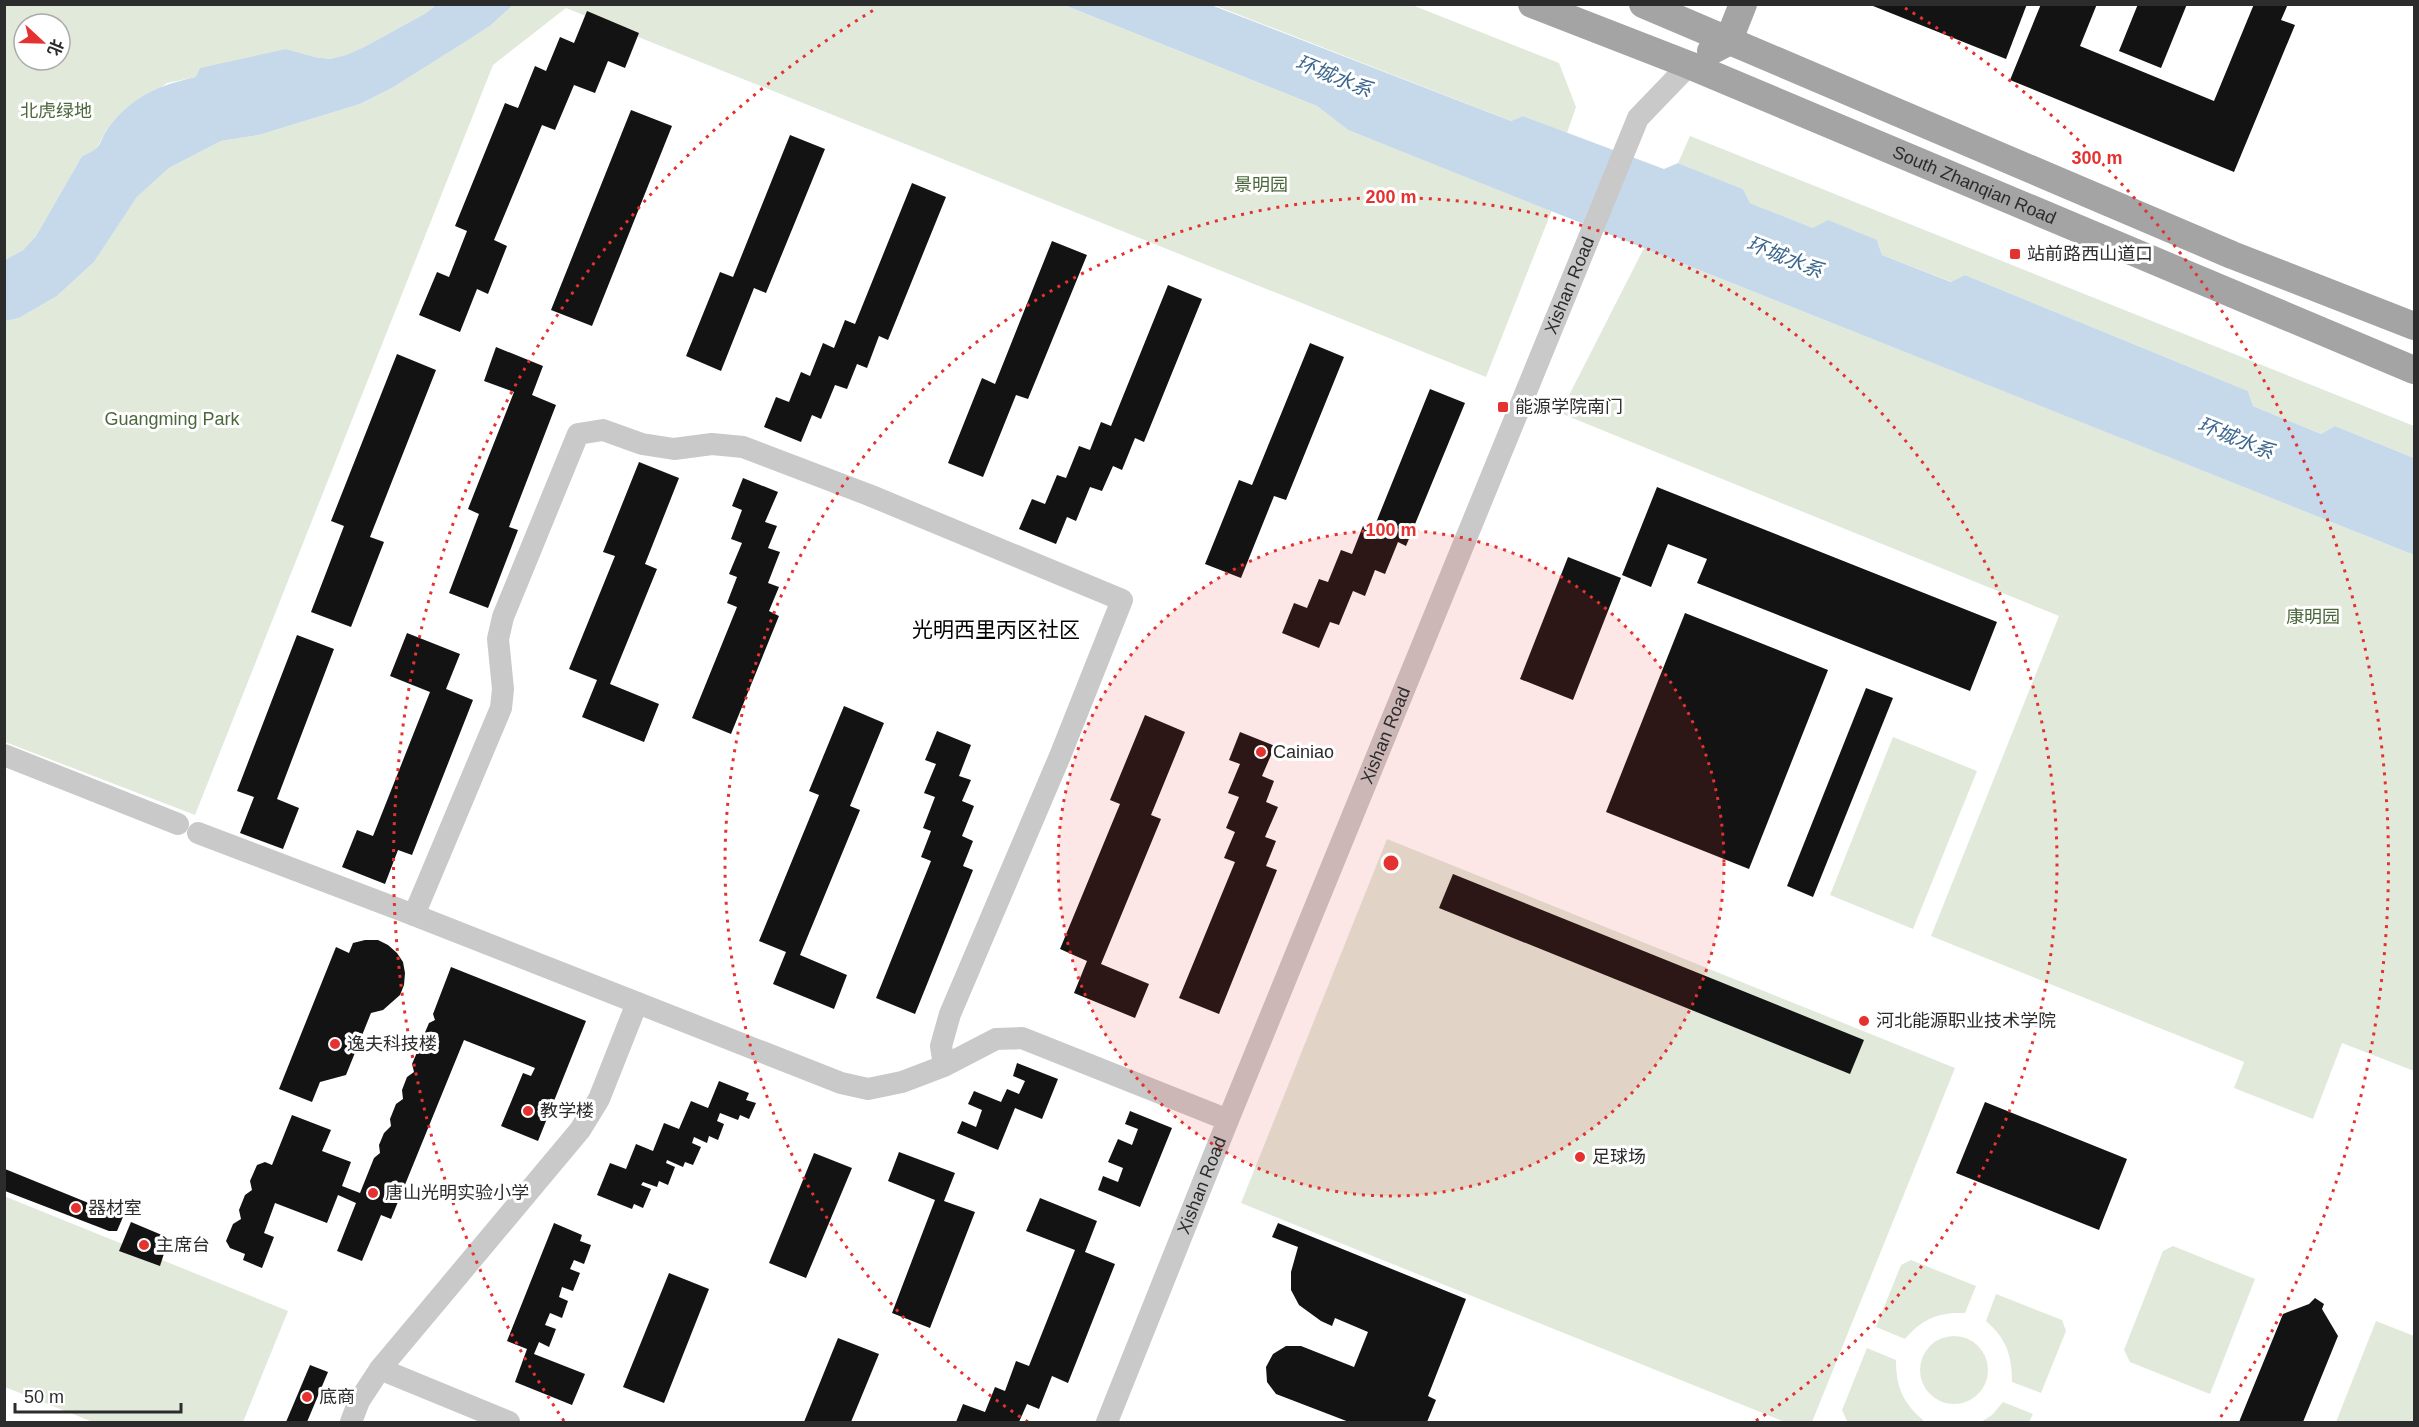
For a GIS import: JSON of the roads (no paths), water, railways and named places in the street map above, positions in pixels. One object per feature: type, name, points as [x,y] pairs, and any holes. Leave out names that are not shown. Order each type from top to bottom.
[{"type":"main road","name":"South Zhanqian Road","points":[[1532,4],[1689,65],[2415,370]]},
{"type":"main road","name":"South Zhanqian Road","points":[[1643,4],[1700,15],[1728,42],[2232,255],[2415,326]]},
{"type":"main road","points":[[1728,42],[1743,4]]},
{"type":"main road","points":[[1689,65],[1700,15]]},
{"type":"main road","name":"Xishan Road","points":[[1689,65],[1728,42]]},
{"type":"street","name":"Xishan Road","points":[[1107,1422],[1228,1120],[1638,118],[1689,65]]},
{"type":"street","points":[[414,915],[501,708],[503,689],[498,639],[503,617],[578,434],[603,430],[642,444],[674,449],[712,444],[743,447],[869,495],[1122,600],[1060,756],[950,1014],[941,1046],[944,1066]]},
{"type":"street","points":[[4,755],[841,1083],[868,1089],[902,1082],[944,1066],[996,1039],[1022,1038],[1228,1120]]},
{"type":"street","points":[[351,1422],[359,1401],[380,1369],[580,1130],[599,1099],[637,1003]]},
{"type":"street","points":[[380,1369],[510,1422]]},
{"type":"water","points":[[436,5],[513,5],[490,26],[392,88],[360,104],[259,135],[221,141],[169,168],[137,197],[94,262],[57,296],[19,318],[5,321],[5,260],[23,250],[36,236],[82,156],[97,148],[118,116],[137,100],[159,88],[196,77],[200,68],[286,49],[330,59],[346,55],[426,13]]},
{"type":"water","name":"环城水系","points":[[1064,5],[1211,5],[1511,121],[1523,116],[1664,169],[1678,163],[1743,189],[1750,203],[1813,228],[1828,220],[1877,240],[1882,255],[1951,282],[1965,275],[2248,391],[2253,406],[2321,434],[2335,426],[2414,458],[2414,555],[1348,130],[1317,106]]},
{"type":"place","name":"站前路西山道口","points":[[2015,254]]},
{"type":"place","name":"能源学院南门","points":[[1503,407]]},
{"type":"place","name":"Cainiao","points":[[1261,752]]},
{"type":"place","name":"河北能源职业技术学院","points":[[1864,1021]]},
{"type":"place","name":"逸夫科技楼","points":[[335,1044]]},
{"type":"place","name":"教学楼","points":[[528,1111]]},
{"type":"place","name":"足球场","points":[[1580,1157]]},
{"type":"place","name":"唐山光明实验小学","points":[[373,1193]]},
{"type":"place","name":"器材室","points":[[76,1208]]},
{"type":"place","name":"主席台","points":[[144,1245]]},
{"type":"place","name":"底商","points":[[307,1397]]},
{"type":"district","name":"光明西里丙区社区","points":[[996,630]]},
{"type":"park label","name":"北虎绿地","points":[[56,111]]},
{"type":"park label","name":"景明园","points":[[1261,185]]},
{"type":"park label","name":"Guangming Park","points":[[172,419]]},
{"type":"park label","name":"康明园","points":[[2313,617]]}]
